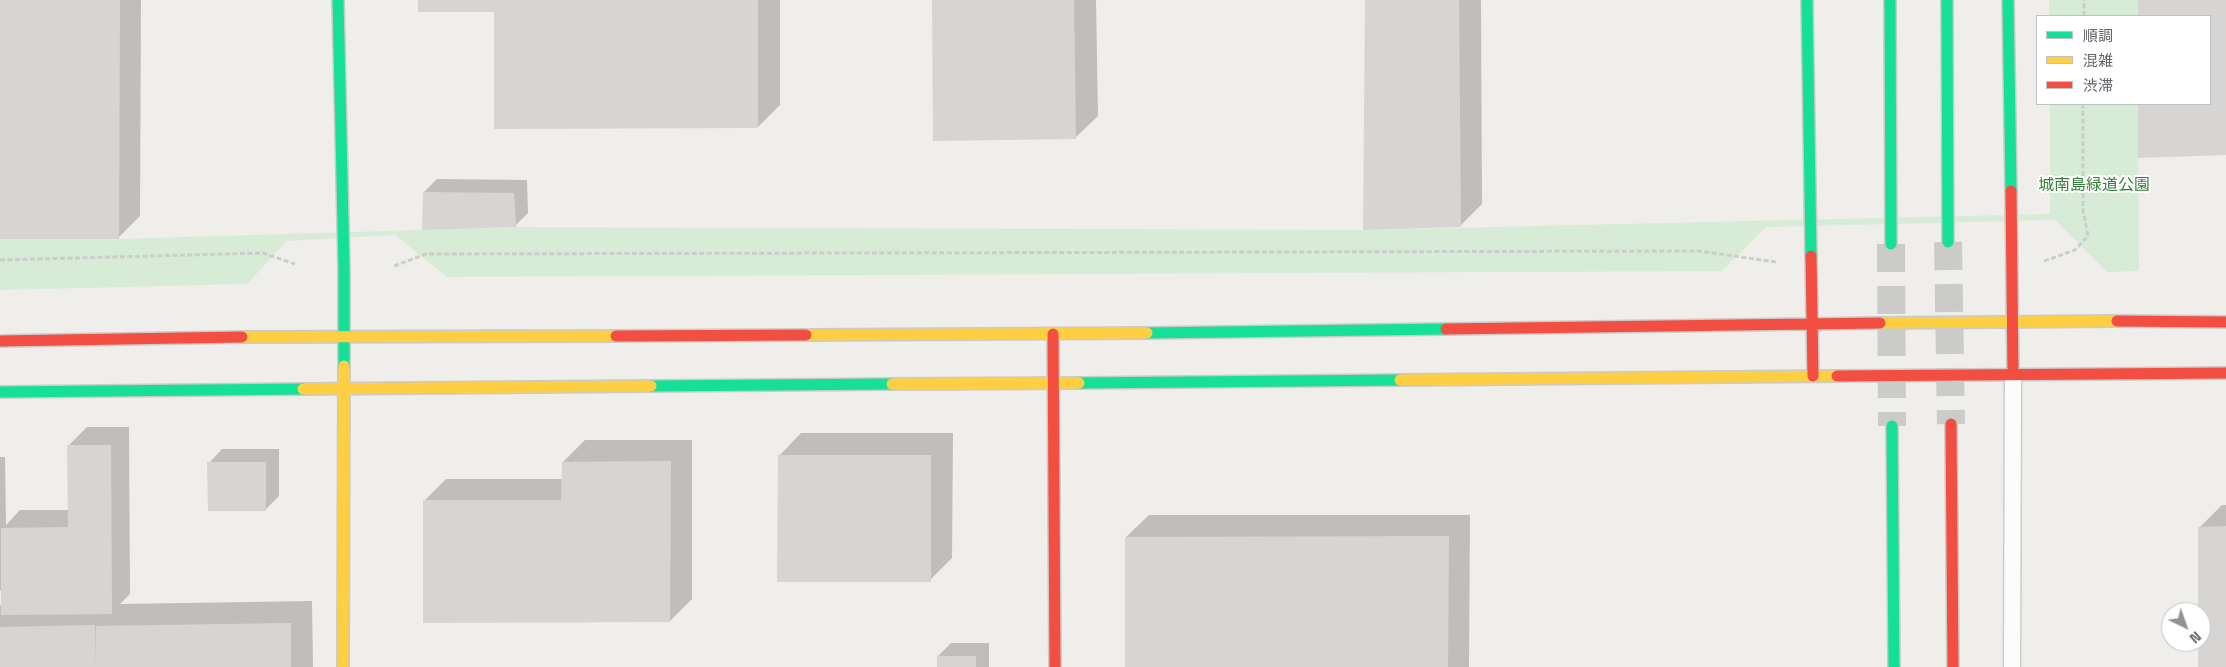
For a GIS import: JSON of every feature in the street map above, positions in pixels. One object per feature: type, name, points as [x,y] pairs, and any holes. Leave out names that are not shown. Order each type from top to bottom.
[{"type":"street","points":[[338,0],[344,268],[343,667]]},
{"type":"street","points":[[1806,0],[1814,376]]},
{"type":"street","points":[[1890,0],[1892,244]]},
{"type":"street","points":[[1947,0],[1948,242]]},
{"type":"street","points":[[2008,0],[2013,374]]},
{"type":"street","points":[[0,341],[344,337],[1053,334],[2012,320],[2226,322]]},
{"type":"street","points":[[1053,334],[1055,667]]},
{"type":"street","points":[[0,392],[2226,373]]},
{"type":"street","points":[[1951,424],[1953,667]]},
{"type":"street","points":[[1892,426],[1894,667]]},
{"type":"lane","points":[[2012,667],[2013,374]]},
{"type":"path","points":[[2084,0],[2084,15]]},
{"type":"path","points":[[2044,261],[2075,250],[2088,236],[2083,210],[2083,105]]},
{"type":"path","points":[[394,266],[426,254],[1699,251],[1776,262]]},
{"type":"path","points":[[0,260],[263,253],[295,264]]},
{"type":"green space","points":[[2049,0],[2138,0],[2138,15],[2049,15]]},
{"type":"green space","name":"城南島緑道公園","points":[[2050,105],[2138,105],[2139,271],[2107,272],[2055,220],[1766,227],[1722,271],[447,277],[395,235],[287,241],[247,284],[0,290],[0,239],[119,239],[516,227],[1363,230],[2050,214]]},
{"type":"building","points":[[0,0],[120,0],[119,239],[0,239]]},
{"type":"building","points":[[418,0],[758,0],[758,128],[494,129],[494,12],[418,12]]},
{"type":"building","points":[[932,0],[1074,0],[1076,139],[933,141]]},
{"type":"building","points":[[1365,0],[1459,0],[1461,227],[1363,230]]},
{"type":"building","points":[[2138,0],[2226,0],[2226,155],[2138,158],[2138,105],[2211,105],[2211,15],[2138,15]]},
{"type":"building","points":[[423,192],[514,193],[516,227],[422,230]]},
{"type":"building","points":[[67,445],[111,445],[112,614],[1,615],[1,528],[68,527]]},
{"type":"building","points":[[778,455],[931,455],[931,582],[777,582]]},
{"type":"building","points":[[671,461],[670,622],[423,623],[423,500],[561,500],[562,462]]},
{"type":"building","points":[[207,462],[266,462],[266,511],[208,511]]},
{"type":"building","points":[[2226,526],[2226,667],[2198,667],[2198,652],[2211,652],[2211,602],[2198,602],[2198,527]]},
{"type":"building","points":[[1449,536],[1448,667],[1125,667],[1125,537]]},
{"type":"building","points":[[291,623],[291,667],[96,667],[96,626]]},
{"type":"building","points":[[95,625],[96,667],[0,667],[0,627]]},
{"type":"building","points":[[937,656],[976,656],[976,667],[937,667]]},
{"type":"tunnel","points":[[1948,242],[1951,424]]},
{"type":"tunnel","points":[[1891,244],[1892,426]]},
{"type":"traffic: fast","points":[[338,0],[344,268],[344,366]]},
{"type":"traffic: fast","points":[[1807,0],[1811,256]]},
{"type":"traffic: fast","points":[[1890,0],[1891,244]]},
{"type":"traffic: fast","points":[[1947,0],[1948,242]]},
{"type":"traffic: fast","points":[[2008,0],[2011,191]]},
{"type":"traffic: fast","points":[[1147,333],[1446,329]]},
{"type":"traffic: fast","points":[[1079,383],[1400,380]]},
{"type":"traffic: fast","points":[[651,386],[892,384]]},
{"type":"traffic: fast","points":[[0,392],[303,389]]},
{"type":"traffic: fast","points":[[1892,426],[1894,667]]},
{"type":"traffic: slow","points":[[1880,323],[2117,321]]},
{"type":"traffic: slow","points":[[806,335],[1147,333]]},
{"type":"traffic: slow","points":[[242,337],[616,336]]},
{"type":"traffic: slow","points":[[343,667],[344,366]]},
{"type":"traffic: slow","points":[[1400,380],[1837,376]]},
{"type":"traffic: slow","points":[[892,384],[1079,383]]},
{"type":"traffic: slow","points":[[303,389],[651,386]]},
{"type":"traffic: jam","points":[[2011,191],[2013,374]]},
{"type":"traffic: jam","points":[[1811,256],[1813,376]]},
{"type":"traffic: jam","points":[[2117,321],[2226,322]]},
{"type":"traffic: jam","points":[[1446,329],[1880,323]]},
{"type":"traffic: jam","points":[[1053,334],[1055,667]]},
{"type":"traffic: jam","points":[[616,336],[806,335]]},
{"type":"traffic: jam","points":[[0,341],[242,337]]},
{"type":"traffic: jam","points":[[1837,376],[2226,373]]},
{"type":"traffic: jam","points":[[1951,424],[1953,667]]}]
